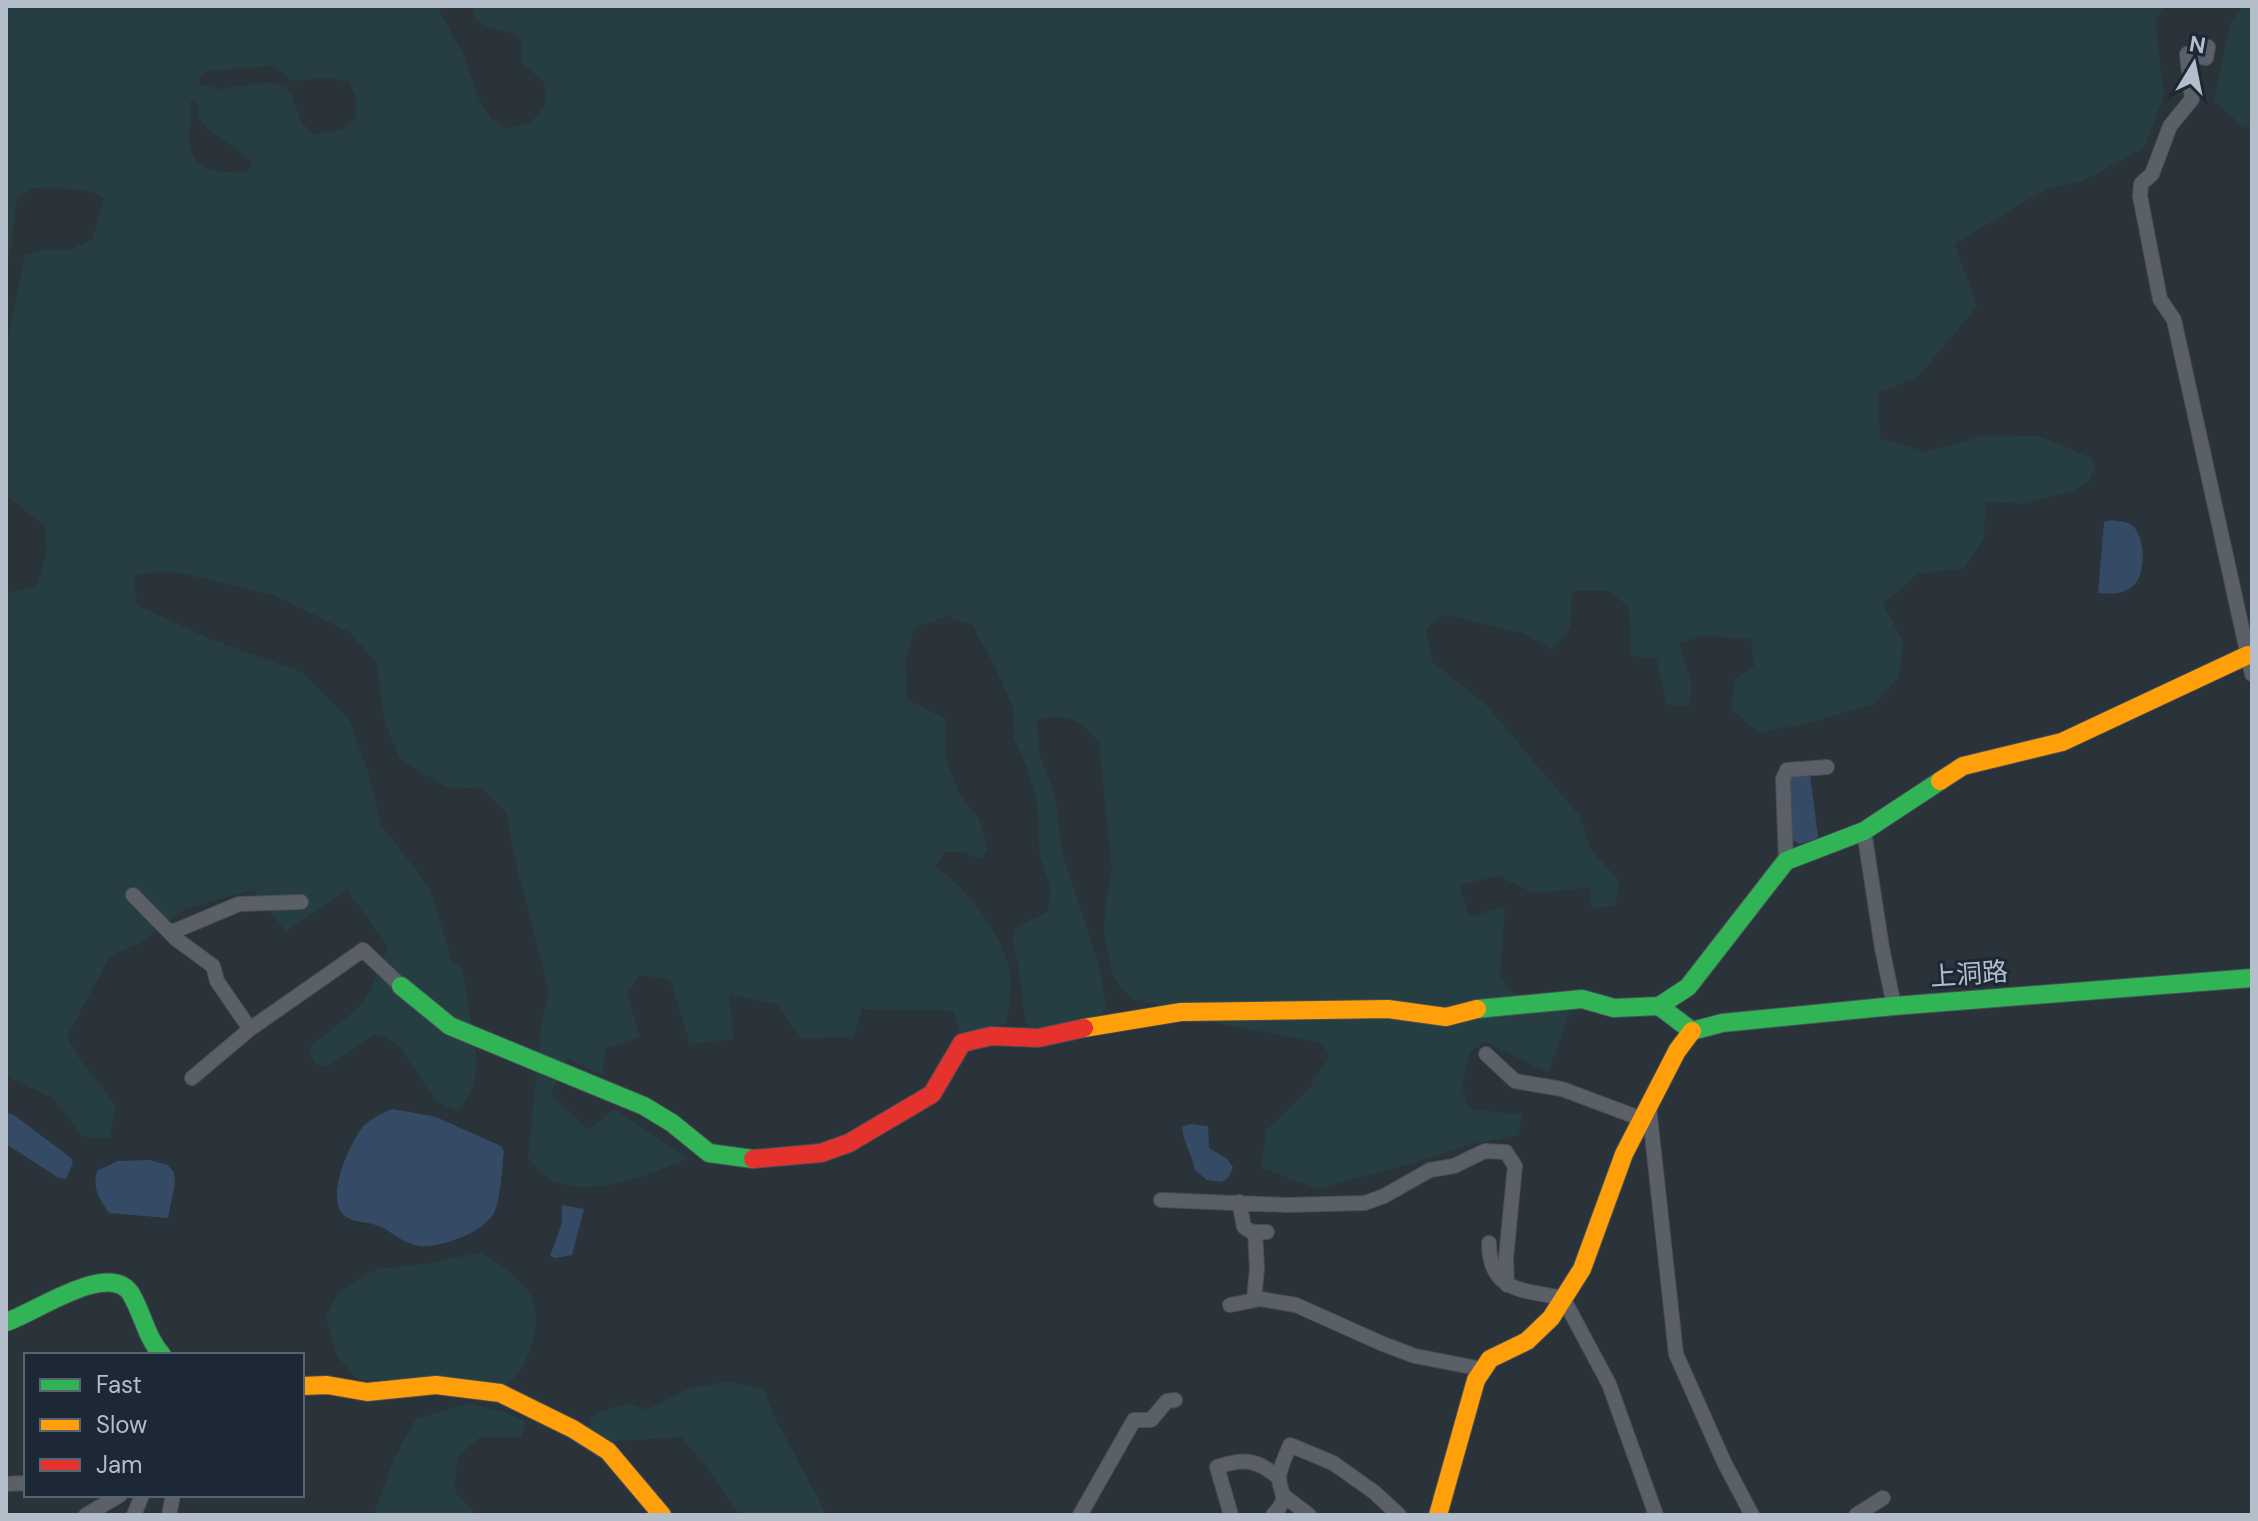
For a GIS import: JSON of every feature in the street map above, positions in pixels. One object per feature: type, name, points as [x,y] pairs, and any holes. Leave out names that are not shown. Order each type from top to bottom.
[{"type":"street","points":[[2208,47],[2206,58],[2187,54],[2192,99],[2170,126],[2152,174],[2141,184],[2140,196],[2154,277],[2160,299],[2174,320],[2247,621],[2252,674]]},
{"type":"street","points":[[192,1078],[250,1029],[363,950],[450,1026],[644,1106],[672,1123],[709,1153],[760,1160],[821,1153],[849,1143],[932,1094],[962,1043],[991,1036],[1038,1038],[1120,1020],[1181,1012],[1388,1009],[1446,1017],[1463,1011],[1515,1004],[1582,999],[1614,1008],[1659,1006],[1688,987],[1786,861],[1864,831],[1963,766],[2062,742],[2248,655]]},
{"type":"street","points":[[1786,861],[1783,779],[1787,770],[1827,767]]},
{"type":"street","points":[[1864,831],[1894,1006]]},
{"type":"street","points":[[133,895],[170,933],[213,966],[217,981],[250,1029]]},
{"type":"street","points":[[170,933],[239,904],[301,902]]},
{"type":"street","name":"上洞路","points":[[1692,1031],[1722,1023],[1894,1006],[2252,978]]},
{"type":"street","points":[[1438,1515],[1476,1380],[1490,1359],[1527,1341],[1551,1318],[1582,1269],[1624,1154],[1677,1051],[1692,1031],[1659,1006]]},
{"type":"street","points":[[1486,1054],[1515,1081],[1562,1089],[1645,1113]]},
{"type":"street","points":[[1645,1113],[1676,1354],[1724,1462],[1752,1515]]},
{"type":"street","points":[[1161,1200],[1287,1205],[1365,1203],[1430,1170],[1454,1166],[1485,1151],[1506,1152],[1513,1158],[1515,1166],[1507,1246],[1507,1285]]},
{"type":"street","points":[[1239,1202],[1244,1227],[1261,1232],[1254,1300]]},
{"type":"street","points":[[1489,1243],[1493,1272],[1507,1285],[1563,1298],[1609,1384],[1656,1515]]},
{"type":"street","points":[[7,1323],[36,1312],[82,1287],[113,1282],[130,1291],[152,1344],[160,1353]]},
{"type":"street","points":[[1230,1305],[1273,1299],[1296,1305],[1415,1356],[1482,1369]]},
{"type":"street","points":[[304,1386],[327,1385],[367,1392],[436,1385],[500,1393],[573,1429],[608,1451],[662,1515]]},
{"type":"street","points":[[1080,1515],[1134,1420],[1151,1420],[1167,1401],[1175,1400]]},
{"type":"street","points":[[1279,1478],[1290,1445],[1333,1463],[1374,1492],[1399,1515]]},
{"type":"street","points":[[1231,1515],[1217,1467],[1241,1459],[1268,1468],[1279,1478],[1284,1496],[1280,1508],[1273,1515]]},
{"type":"street","points":[[1284,1496],[1309,1515]]},
{"type":"street","points":[[86,1515],[117,1497]]},
{"type":"street","points":[[1856,1515],[1883,1498]]},
{"type":"green space","points":[[6,6],[437,6],[463,54],[479,99],[491,119],[507,129],[531,122],[544,106],[546,89],[542,80],[522,64],[521,42],[516,34],[490,28],[474,19],[473,6],[2164,6],[2155,21],[2164,96],[2144,148],[2083,181],[2046,189],[1955,244],[1977,307],[1917,378],[1878,392],[1880,438],[1926,452],[1985,435],[2039,436],[2091,458],[2095,468],[2089,481],[2075,490],[2026,504],[1986,502],[1984,538],[1965,568],[1918,574],[1883,604],[1903,641],[1899,677],[1874,704],[1809,723],[1759,733],[1731,709],[1735,680],[1754,666],[1751,639],[1702,636],[1679,643],[1692,686],[1688,706],[1667,705],[1656,658],[1631,656],[1629,607],[1608,591],[1572,591],[1570,627],[1553,650],[1522,633],[1445,615],[1426,628],[1432,661],[1487,706],[1579,815],[1592,851],[1619,880],[1616,905],[1592,909],[1589,888],[1533,893],[1498,876],[1459,885],[1470,917],[1505,906],[1500,977],[1517,998],[1558,993],[1570,1013],[1548,1073],[1486,1042],[1470,1052],[1462,1087],[1469,1109],[1522,1115],[1519,1135],[1467,1145],[1318,1189],[1261,1168],[1266,1130],[1308,1090],[1330,1056],[1322,1044],[1210,1021],[1131,999],[1114,979],[1104,934],[1105,906],[1112,871],[1099,744],[1080,724],[1055,717],[1037,721],[1039,753],[1055,796],[1062,852],[1100,968],[1106,1008],[1099,1018],[1049,1025],[1031,1031],[1025,1020],[1018,962],[1012,942],[1016,927],[1048,912],[1051,887],[1040,858],[1037,801],[1014,738],[1013,707],[992,661],[972,625],[948,616],[915,628],[906,658],[907,699],[945,719],[945,758],[960,795],[979,819],[988,849],[982,859],[961,852],[945,852],[936,866],[972,900],[1000,942],[1011,980],[1006,1024],[959,1033],[954,1011],[862,1009],[854,1037],[801,1038],[777,1004],[729,995],[734,1039],[690,1044],[670,980],[640,975],[627,992],[640,1037],[605,1049],[603,1075],[568,1059],[551,1094],[588,1130],[614,1109],[689,1158],[639,1177],[603,1186],[567,1185],[550,1180],[528,1158],[541,1026],[549,993],[506,812],[483,789],[445,787],[399,758],[383,716],[377,663],[349,632],[274,595],[170,571],[134,575],[137,605],[208,638],[302,672],[349,719],[368,771],[381,825],[430,888],[452,961],[461,966],[476,1050],[476,1075],[457,1111],[436,1102],[399,1046],[384,1036],[374,1035],[328,1066],[316,1065],[309,1054],[311,1046],[359,1007],[369,993],[388,946],[347,890],[286,932],[253,890],[185,909],[138,944],[110,956],[67,1037],[78,1057],[116,1105],[110,1139],[83,1137],[54,1099],[6,1076],[6,594],[37,585],[46,553],[45,526],[6,495],[6,347],[25,255],[43,249],[68,250],[92,240],[104,198],[87,190],[34,188],[17,197],[6,265]],"holes":[[[276,66],[291,81],[326,78],[349,82],[356,97],[356,116],[343,130],[315,134],[302,123],[291,94],[284,87],[261,83],[220,89],[199,84],[201,75],[210,71]],[[195,100],[199,104],[198,117],[207,128],[252,161],[248,171],[210,169],[195,159],[189,140],[190,102]]]},
{"type":"green space","points":[[2244,6],[2252,6],[2252,126],[2244,128],[2214,100],[2231,21]]},
{"type":"green space","points":[[482,1252],[522,1283],[536,1312],[529,1354],[506,1386],[413,1379],[358,1380],[337,1356],[326,1317],[338,1292],[377,1269],[425,1264]]},
{"type":"green space","points":[[729,1382],[764,1390],[776,1420],[827,1515],[740,1515],[681,1437],[608,1442],[591,1429],[591,1418],[599,1412],[631,1403],[646,1410],[690,1388]]},
{"type":"green space","points":[[466,1404],[502,1411],[526,1422],[521,1437],[480,1437],[457,1458],[455,1492],[478,1515],[373,1515],[396,1455],[416,1419]]},
{"type":"water","points":[[2104,522],[2128,523],[2139,535],[2143,553],[2141,571],[2135,584],[2127,590],[2098,593]]},
{"type":"water","points":[[1810,774],[1818,837],[1799,844],[1791,839],[1790,775]]},
{"type":"water","points":[[393,1109],[436,1117],[501,1146],[504,1151],[497,1205],[490,1219],[482,1226],[451,1241],[420,1246],[382,1227],[350,1219],[342,1213],[338,1205],[338,1182],[351,1146],[365,1125]]},
{"type":"water","points":[[6,1112],[71,1158],[73,1163],[66,1179],[57,1177],[6,1144]]},
{"type":"water","points":[[1190,1124],[1208,1126],[1209,1148],[1227,1159],[1233,1167],[1228,1178],[1222,1182],[1207,1180],[1195,1170],[1182,1127]]},
{"type":"water","points":[[150,1160],[167,1165],[174,1172],[175,1184],[168,1218],[109,1213],[97,1193],[97,1171],[118,1161]]},
{"type":"water","points":[[562,1205],[584,1209],[572,1255],[555,1258],[550,1256],[562,1223]]},
{"type":"traffic: fast","points":[[1659,1006],[1688,987],[1786,861],[1864,831],[1940,781]]},
{"type":"traffic: fast","points":[[1692,1031],[1722,1023],[1894,1006],[2252,978]]},
{"type":"traffic: fast","points":[[401,986],[450,1026],[644,1106],[672,1123],[709,1153],[753,1159]]},
{"type":"traffic: fast","points":[[1477,1009],[1582,999],[1614,1008],[1659,1006],[1692,1031]]},
{"type":"traffic: fast","points":[[6,1322],[89,1285],[106,1282],[121,1285],[131,1294],[161,1353]]},
{"type":"traffic: slow","points":[[1940,781],[1963,766],[2062,742],[2248,655]]},
{"type":"traffic: slow","points":[[1084,1028],[1181,1012],[1388,1009],[1446,1017],[1477,1009]]},
{"type":"traffic: slow","points":[[1438,1515],[1476,1380],[1490,1359],[1527,1341],[1551,1318],[1582,1269],[1624,1154],[1677,1051],[1692,1031]]},
{"type":"traffic: slow","points":[[304,1386],[327,1385],[367,1392],[436,1385],[500,1393],[573,1429],[608,1451],[662,1515]]},
{"type":"traffic: jam","points":[[753,1159],[821,1153],[849,1143],[932,1094],[962,1043],[991,1036],[1038,1038],[1084,1028]]}]
